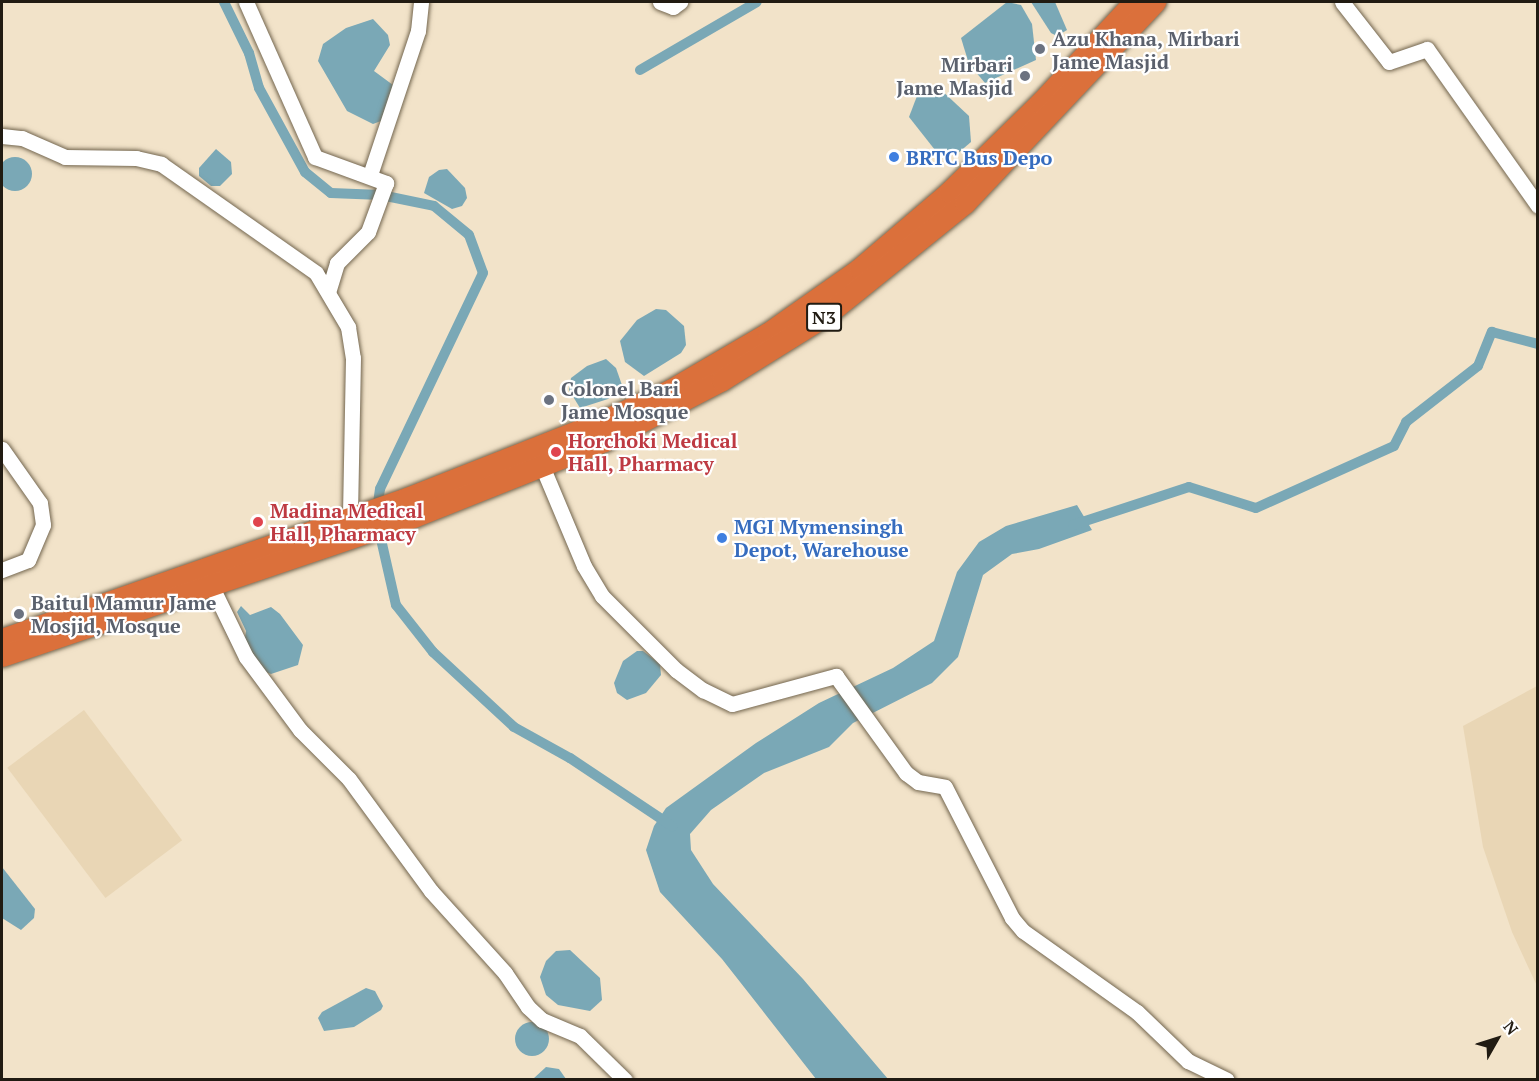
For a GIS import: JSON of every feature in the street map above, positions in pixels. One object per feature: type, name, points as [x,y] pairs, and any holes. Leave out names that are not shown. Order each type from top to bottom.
[{"type":"highway","name":"N3","points":[[410,507],[670,390],[768,333],[859,268],[949,192],[1040,103],[1134,2]]},
{"type":"highway","name":"N3","points":[[2,639],[542,466],[604,441],[722,380],[825,316],[965,203],[1155,2]]},
{"type":"highway","name":"N3","points":[[2,656],[212,587],[350,529]]},
{"type":"street","points":[[246,2],[315,158],[342,170],[370,175],[386,183],[368,232],[337,263],[328,292]]},
{"type":"street","points":[[370,175],[422,18],[421,2]]},
{"type":"street","points":[[660,2],[673,7],[680,2]]},
{"type":"street","points":[[1342,2],[1389,62],[1427,50],[1538,206]]},
{"type":"street","points":[[2,136],[22,138],[65,157],[136,158],[161,164],[316,273],[348,327],[353,358],[350,529]]},
{"type":"street","points":[[2,449],[40,502],[44,525],[27,560],[2,570]]},
{"type":"street","points":[[542,466],[584,566],[602,596],[650,646],[703,690],[732,704],[836,676],[845,684],[871,726],[906,773],[918,782],[945,787],[1012,918],[1023,931],[1137,1012],[1188,1061],[1227,1080]]},
{"type":"street","points":[[212,587],[246,657],[300,730],[350,779],[431,891],[505,973],[528,1007],[542,1020],[580,1036],[625,1080]]},
{"type":"shaded area","points":[[1537,686],[1537,986],[1512,932],[1483,847],[1463,726]]},
{"type":"shaded area","points":[[84,710],[182,840],[105,898],[7,768]]},
{"type":"water","points":[[1007,2],[1021,5],[1032,24],[1036,60],[985,83],[969,64],[961,38]]},
{"type":"water","points":[[1031,2],[1055,2],[1067,30],[1057,36],[1051,33]]},
{"type":"water","points":[[373,19],[388,35],[390,45],[374,71],[393,85],[381,121],[373,124],[347,111],[318,61],[323,44],[346,28]]},
{"type":"water","points":[[939,88],[969,116],[971,142],[957,154],[935,150],[909,117],[917,96]]},
{"type":"water","points":[[216,149],[231,162],[232,174],[220,186],[211,186],[199,176],[199,168]]},
{"type":"water","points":[[15,157],[27,162],[32,174],[27,186],[15,191],[3,186],[-2,174],[3,162]]},
{"type":"water","points":[[447,169],[465,188],[467,198],[462,206],[452,209],[424,193],[429,177],[439,170]]},
{"type":"water","points":[[656,309],[666,310],[684,326],[686,345],[681,353],[644,376],[625,362],[620,341],[637,320]]},
{"type":"water","points":[[606,359],[616,368],[623,388],[608,399],[580,408],[569,390],[571,378],[587,366]]},
{"type":"water","points":[[1077,505],[1092,530],[1039,549],[1012,554],[983,575],[958,657],[932,683],[853,723],[829,747],[764,773],[711,810],[690,834],[691,850],[713,884],[803,979],[888,1079],[816,1079],[722,959],[660,892],[646,850],[654,826],[666,808],[756,743],[819,703],[893,668],[934,641],[957,572],[979,542],[1006,526]]},
{"type":"water","points":[[241,606],[250,615],[271,607],[280,614],[303,645],[298,665],[271,674],[261,670],[244,644],[246,631],[237,612]]},
{"type":"water","points":[[637,651],[643,651],[660,664],[661,675],[646,693],[627,700],[617,693],[614,683],[623,661]]},
{"type":"water","points":[[2,867],[35,909],[34,918],[21,930],[2,918]]},
{"type":"water","points":[[570,950],[600,978],[602,1000],[590,1011],[558,1005],[546,995],[540,977],[546,961],[556,951]]},
{"type":"water","points":[[366,988],[375,991],[383,1006],[381,1010],[354,1027],[324,1031],[318,1018],[322,1012]]},
{"type":"water","points":[[532,1022],[544,1027],[549,1039],[544,1051],[532,1056],[520,1051],[515,1039],[520,1027]]},
{"type":"water","points":[[546,1067],[559,1069],[566,1079],[533,1079]]},
{"type":"waterway","points":[[224,2],[249,53],[259,88],[305,172],[331,193],[381,195],[434,206],[469,235],[483,273],[380,489],[377,511]]},
{"type":"waterway","points":[[640,70],[757,2]]},
{"type":"waterway","points":[[1073,525],[1189,487],[1256,508],[1394,446],[1406,422],[1478,366],[1492,332],[1538,344]]},
{"type":"waterway","points":[[378,526],[396,605],[433,652],[514,727],[570,758],[672,826]]},
{"type":"place","name":"Azu Khana, Mirbari Jame Masjid","points":[[1040,49]]},
{"type":"place","name":"Mirbari Jame Masjid","points":[[1025,76]]},
{"type":"place","name":"BRTC Bus Depo","points":[[894,157]]},
{"type":"place","name":"Colonel Bari Jame Mosque","points":[[549,400]]},
{"type":"place","name":"Horchoki Medical Hall, Pharmacy","points":[[556,452]]},
{"type":"place","name":"Madina Medical Hall, Pharmacy","points":[[258,522]]},
{"type":"place","name":"MGI Mymensingh Depot, Warehouse","points":[[722,538]]},
{"type":"place","name":"Baitul Mamur Jame Mosjid, Mosque","points":[[19,614]]}]
